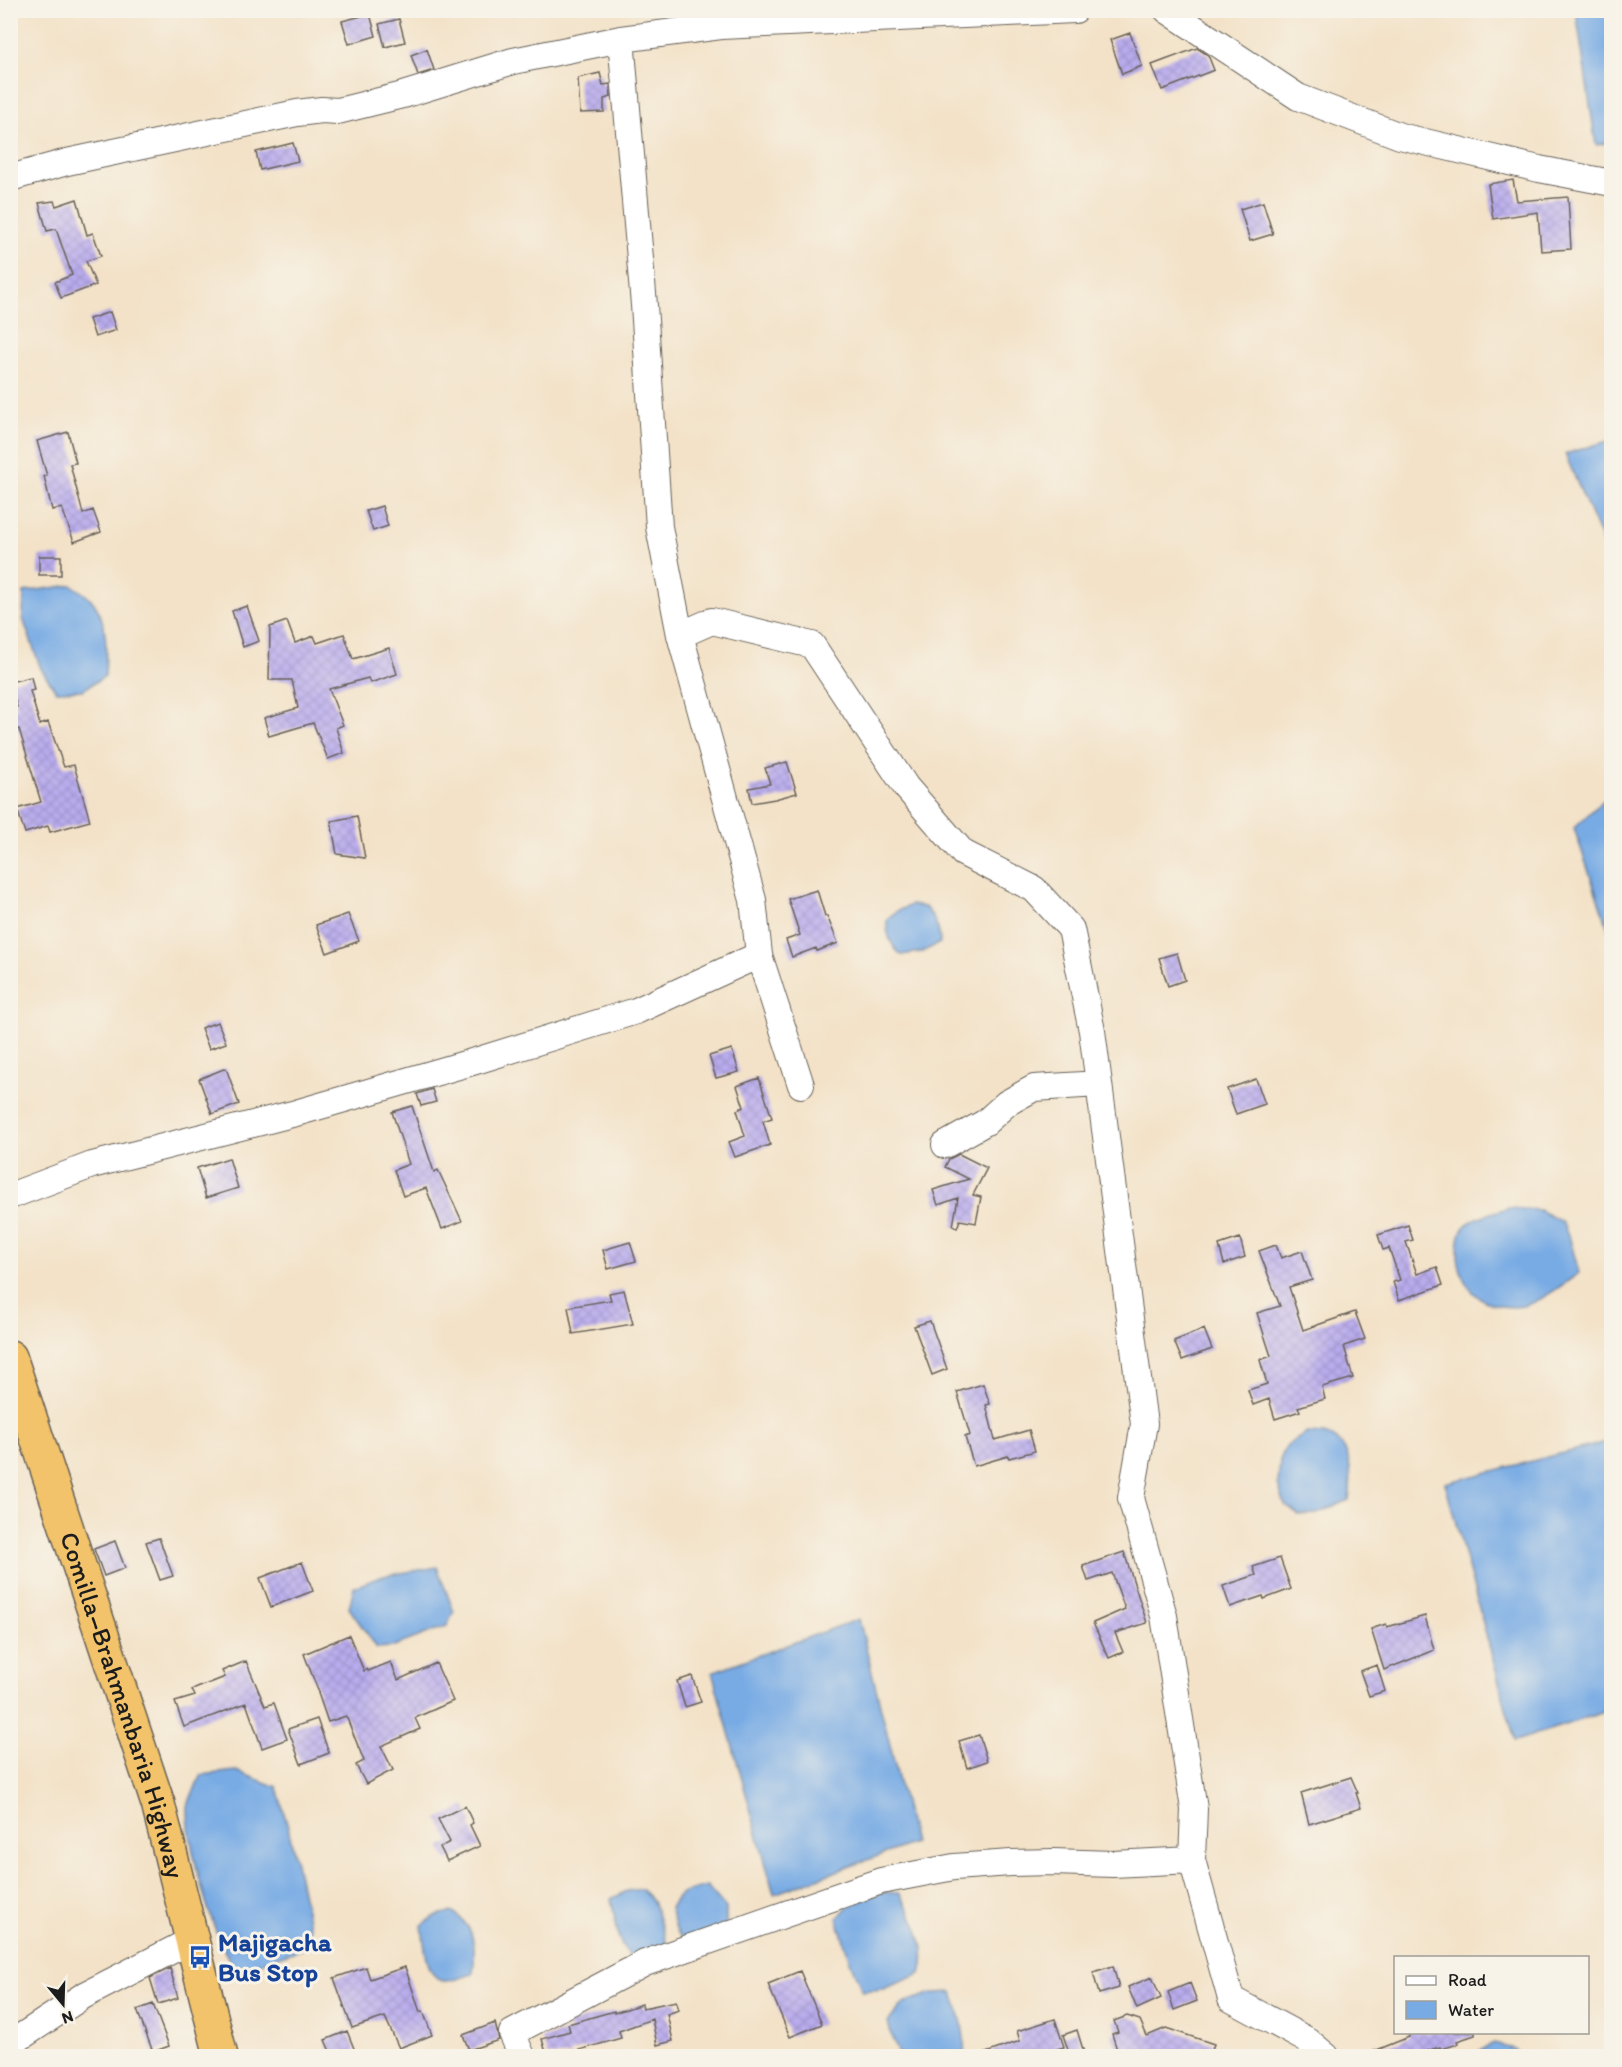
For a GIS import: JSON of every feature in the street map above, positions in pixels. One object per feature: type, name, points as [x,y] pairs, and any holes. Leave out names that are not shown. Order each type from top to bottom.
[{"type":"highway","name":"Comilla–Brahmanbaria Highway","points":[[10,1357],[158,1804],[221,2056]]},
{"type":"street","points":[[10,178],[67,162],[297,113],[338,111],[403,95],[513,61],[621,39],[721,26],[1075,10]]},
{"type":"street","points":[[1167,10],[1298,97],[1400,136],[1539,169],[1611,183]]},
{"type":"street","points":[[621,39],[644,304],[659,527],[680,635],[753,900],[759,955],[801,1085]]},
{"type":"street","points":[[680,635],[712,621],[812,645],[906,787],[963,853],[1034,889],[1071,928],[1092,1031],[1144,1424],[1131,1498],[1164,1616],[1194,1809],[1192,1860],[1231,1999],[1307,2040],[1326,2056]]},
{"type":"street","points":[[10,1196],[92,1165],[296,1113],[479,1060],[636,1011],[759,955]]},
{"type":"street","points":[[945,1145],[986,1122],[1006,1103],[1034,1088],[1099,1084]]},
{"type":"street","points":[[522,2056],[512,2033],[645,1963],[881,1881],[954,1867],[1011,1863],[1113,1864],[1192,1860]]},
{"type":"street","points":[[10,2044],[83,1996],[192,1940]]},
{"type":"water","points":[[1576,11],[1611,11],[1611,142],[1596,145]]},
{"type":"water","points":[[1612,440],[1611,562],[1565,454]]},
{"type":"water","points":[[72,585],[92,600],[99,611],[106,638],[105,676],[83,690],[56,691],[41,669],[23,619],[24,592]]},
{"type":"water","points":[[1611,794],[1611,937],[1574,828]]},
{"type":"water","points":[[911,905],[925,907],[938,928],[940,943],[922,952],[901,955],[889,939],[887,919],[897,911]]},
{"type":"water","points":[[1508,1208],[1539,1210],[1562,1222],[1570,1239],[1579,1273],[1544,1297],[1523,1306],[1498,1306],[1478,1297],[1465,1281],[1458,1257],[1460,1236],[1466,1225],[1483,1216]]},
{"type":"water","points":[[1307,1433],[1327,1435],[1342,1445],[1349,1462],[1350,1491],[1349,1500],[1317,1514],[1298,1515],[1285,1505],[1278,1484],[1280,1460],[1287,1445]]},
{"type":"water","points":[[1611,1441],[1611,1710],[1515,1741],[1445,1483]]},
{"type":"water","points":[[437,1567],[454,1612],[447,1626],[392,1647],[377,1648],[349,1608],[354,1587],[383,1576]]},
{"type":"water","points":[[859,1619],[914,1843],[774,1894],[712,1672]]},
{"type":"water","points":[[236,1771],[277,1787],[310,1929],[305,1948],[248,1967],[234,1968],[218,1934],[203,1891],[192,1846],[188,1805],[202,1775]]},
{"type":"water","points":[[707,1886],[726,1908],[726,1928],[684,1940],[677,1932],[670,1908],[681,1895]]},
{"type":"water","points":[[641,1889],[653,1901],[668,1947],[628,1955],[619,1939],[611,1899],[627,1891]]},
{"type":"water","points":[[882,1892],[899,1893],[915,1922],[922,1943],[921,1974],[883,1989],[862,1991],[837,1919],[848,1906]]},
{"type":"water","points":[[451,1912],[465,1924],[473,1938],[473,1974],[444,1981],[433,1973],[429,1966],[422,1925],[437,1915]]},
{"type":"water","points":[[953,1992],[962,2024],[964,2056],[900,2056],[888,2022],[904,2003],[932,1993]]},
{"type":"water","points":[[1494,2044],[1514,2049],[1519,2056],[1468,2056]]},
{"type":"building","points":[[370,14],[376,36],[349,44],[342,21]]},
{"type":"building","points":[[399,19],[405,42],[385,47],[379,24]]},
{"type":"building","points":[[1130,33],[1142,66],[1122,74],[1110,40]]},
{"type":"building","points":[[1197,48],[1208,55],[1214,70],[1162,90],[1152,65]]},
{"type":"building","points":[[427,49],[434,70],[418,75],[411,55]]},
{"type":"building","points":[[600,73],[603,85],[610,84],[611,97],[604,99],[604,112],[580,113],[578,78]]},
{"type":"building","points":[[293,143],[298,161],[260,170],[256,152]]},
{"type":"building","points":[[1513,180],[1517,201],[1568,197],[1571,249],[1541,251],[1538,212],[1493,219],[1488,184]]},
{"type":"building","points":[[77,199],[87,235],[93,233],[101,256],[86,261],[96,285],[61,298],[55,282],[72,275],[56,229],[47,231],[39,203],[54,201],[56,206]]},
{"type":"building","points":[[1263,202],[1273,234],[1250,241],[1240,209]]},
{"type":"building","points":[[110,312],[116,330],[95,337],[89,319]]},
{"type":"building","points":[[68,432],[76,463],[70,464],[83,514],[93,510],[101,532],[74,542],[62,508],[52,510],[44,476],[47,476],[37,441]]},
{"type":"building","points":[[382,506],[388,526],[373,531],[366,511]]},
{"type":"building","points":[[39,556],[61,556],[61,575],[39,575]]},
{"type":"building","points":[[247,606],[259,641],[243,647],[232,611]]},
{"type":"building","points":[[287,621],[295,643],[314,636],[317,643],[344,634],[353,659],[389,648],[397,674],[370,683],[368,678],[329,689],[343,725],[336,728],[344,753],[328,759],[313,723],[269,736],[264,718],[298,708],[292,680],[269,680],[270,627]]},
{"type":"building","points":[[31,677],[34,690],[30,691],[40,725],[48,722],[64,767],[74,765],[90,821],[50,832],[48,826],[25,833],[17,809],[41,802],[19,729],[10,732],[10,709],[17,707],[10,682]]},
{"type":"building","points":[[787,762],[797,793],[752,803],[749,788],[770,784],[765,768]]},
{"type":"building","points":[[357,816],[365,858],[337,854],[331,821]]},
{"type":"building","points":[[817,890],[825,916],[827,916],[838,943],[792,957],[786,940],[800,935],[788,899]]},
{"type":"building","points":[[348,914],[359,941],[327,953],[316,925]]},
{"type":"building","points":[[1177,953],[1185,980],[1168,986],[1159,958]]},
{"type":"building","points":[[218,1022],[226,1043],[209,1049],[201,1028]]},
{"type":"building","points":[[732,1049],[739,1072],[716,1078],[709,1056]]},
{"type":"building","points":[[226,1068],[239,1104],[212,1114],[199,1079]]},
{"type":"building","points":[[759,1078],[772,1118],[763,1121],[770,1145],[735,1157],[729,1142],[745,1136],[737,1110],[744,1107],[737,1086]]},
{"type":"building","points":[[1256,1079],[1265,1104],[1236,1114],[1227,1089]]},
{"type":"building","points":[[432,1089],[436,1102],[421,1106],[417,1094]]},
{"type":"building","points":[[412,1106],[434,1172],[438,1170],[462,1221],[442,1229],[426,1188],[403,1196],[394,1170],[409,1164],[392,1112]]},
{"type":"building","points":[[959,1154],[987,1168],[973,1195],[981,1197],[976,1223],[960,1220],[957,1228],[953,1226],[958,1198],[938,1205],[933,1190],[969,1179],[945,1167],[949,1159]]},
{"type":"building","points":[[229,1158],[238,1188],[206,1198],[197,1168]]},
{"type":"building","points":[[1408,1225],[1413,1240],[1406,1242],[1417,1274],[1437,1267],[1443,1285],[1399,1300],[1393,1282],[1400,1280],[1389,1248],[1383,1250],[1378,1235]]},
{"type":"building","points":[[1240,1238],[1245,1257],[1224,1264],[1219,1245]]},
{"type":"building","points":[[630,1242],[636,1261],[608,1269],[603,1250]]},
{"type":"building","points":[[1276,1245],[1281,1258],[1302,1251],[1312,1280],[1289,1287],[1303,1330],[1355,1312],[1365,1339],[1344,1346],[1353,1378],[1322,1387],[1325,1399],[1298,1407],[1300,1411],[1275,1419],[1269,1399],[1253,1405],[1248,1390],[1267,1384],[1260,1360],[1271,1356],[1257,1313],[1280,1306],[1259,1251]]},
{"type":"building","points":[[624,1290],[633,1324],[573,1334],[568,1307],[611,1300],[609,1293]]},
{"type":"building","points":[[930,1321],[947,1369],[932,1375],[914,1326]]},
{"type":"building","points":[[1204,1329],[1212,1349],[1182,1360],[1174,1341]]},
{"type":"building","points":[[983,1384],[990,1404],[986,1405],[995,1440],[1029,1430],[1035,1451],[974,1466],[965,1437],[970,1435],[957,1392]]},
{"type":"building","points":[[159,1538],[173,1576],[160,1580],[146,1542]]},
{"type":"building","points":[[115,1541],[125,1568],[104,1576],[94,1549]]},
{"type":"building","points":[[1124,1552],[1147,1623],[1115,1633],[1123,1652],[1109,1658],[1093,1623],[1125,1609],[1112,1573],[1088,1581],[1083,1566]]},
{"type":"building","points":[[1280,1558],[1291,1589],[1264,1599],[1263,1596],[1230,1607],[1223,1586],[1256,1575],[1253,1567]]},
{"type":"building","points":[[302,1562],[313,1591],[271,1607],[260,1578]]},
{"type":"building","points":[[1425,1616],[1434,1650],[1384,1670],[1371,1629],[1386,1624],[1387,1627]]},
{"type":"building","points":[[349,1635],[364,1671],[391,1662],[398,1680],[436,1663],[453,1701],[415,1718],[420,1729],[381,1746],[393,1770],[366,1784],[356,1765],[364,1761],[346,1716],[328,1722],[304,1654]]},
{"type":"building","points":[[246,1661],[265,1706],[274,1703],[287,1739],[262,1748],[246,1703],[184,1727],[175,1702],[195,1696],[192,1690],[225,1677],[222,1671]]},
{"type":"building","points":[[1377,1665],[1385,1691],[1369,1696],[1360,1671]]},
{"type":"building","points":[[692,1676],[701,1702],[685,1707],[677,1681]]},
{"type":"building","points":[[317,1719],[329,1753],[301,1764],[288,1729]]},
{"type":"building","points":[[979,1735],[987,1761],[967,1768],[959,1741]]},
{"type":"building","points":[[1351,1777],[1361,1808],[1309,1824],[1301,1793]]},
{"type":"building","points":[[465,1806],[473,1823],[470,1825],[480,1846],[447,1861],[440,1847],[450,1842],[438,1819]]},
{"type":"building","points":[[1113,1966],[1119,1988],[1099,1994],[1093,1972]]},
{"type":"building","points":[[366,1967],[370,1979],[405,1967],[420,2012],[423,2011],[432,2035],[399,2048],[385,2017],[352,2028],[334,1978]]},
{"type":"building","points":[[170,1968],[178,1998],[158,2004],[150,1978]]},
{"type":"building","points":[[800,1971],[822,2024],[790,2037],[768,1984]]},
{"type":"building","points":[[1152,1977],[1161,1998],[1137,2009],[1128,1987]]},
{"type":"building","points":[[1190,1983],[1197,2001],[1174,2010],[1168,1992]]},
{"type":"building","points":[[676,2001],[679,2010],[667,2014],[673,2041],[657,2045],[652,2019],[619,2031],[621,2038],[569,2053],[570,2056],[547,2056],[542,2039],[570,2031],[568,2024],[642,2004],[643,2008]]},
{"type":"building","points":[[153,2004],[169,2046],[153,2052],[137,2010]]},
{"type":"building","points":[[1127,2016],[1140,2020],[1147,2036],[1166,2028],[1214,2044],[1210,2056],[1119,2056],[1112,2034],[1118,2032],[1114,2021]]},
{"type":"building","points":[[1055,2019],[1064,2047],[1034,2056],[983,2056],[983,2054],[1020,2041],[1017,2031]]},
{"type":"building","points":[[495,2023],[499,2040],[469,2050],[463,2035]]},
{"type":"building","points":[[1077,2030],[1085,2056],[1070,2056],[1063,2035]]},
{"type":"building","points":[[347,2031],[357,2056],[332,2056],[325,2040]]},
{"type":"building","points":[[1408,2034],[1475,2034],[1457,2041],[1458,2044],[1411,2056],[1362,2056],[1409,2037]]},
{"type":"place","name":"Majigacha Bus Stop","points":[[200,1957]]}]
